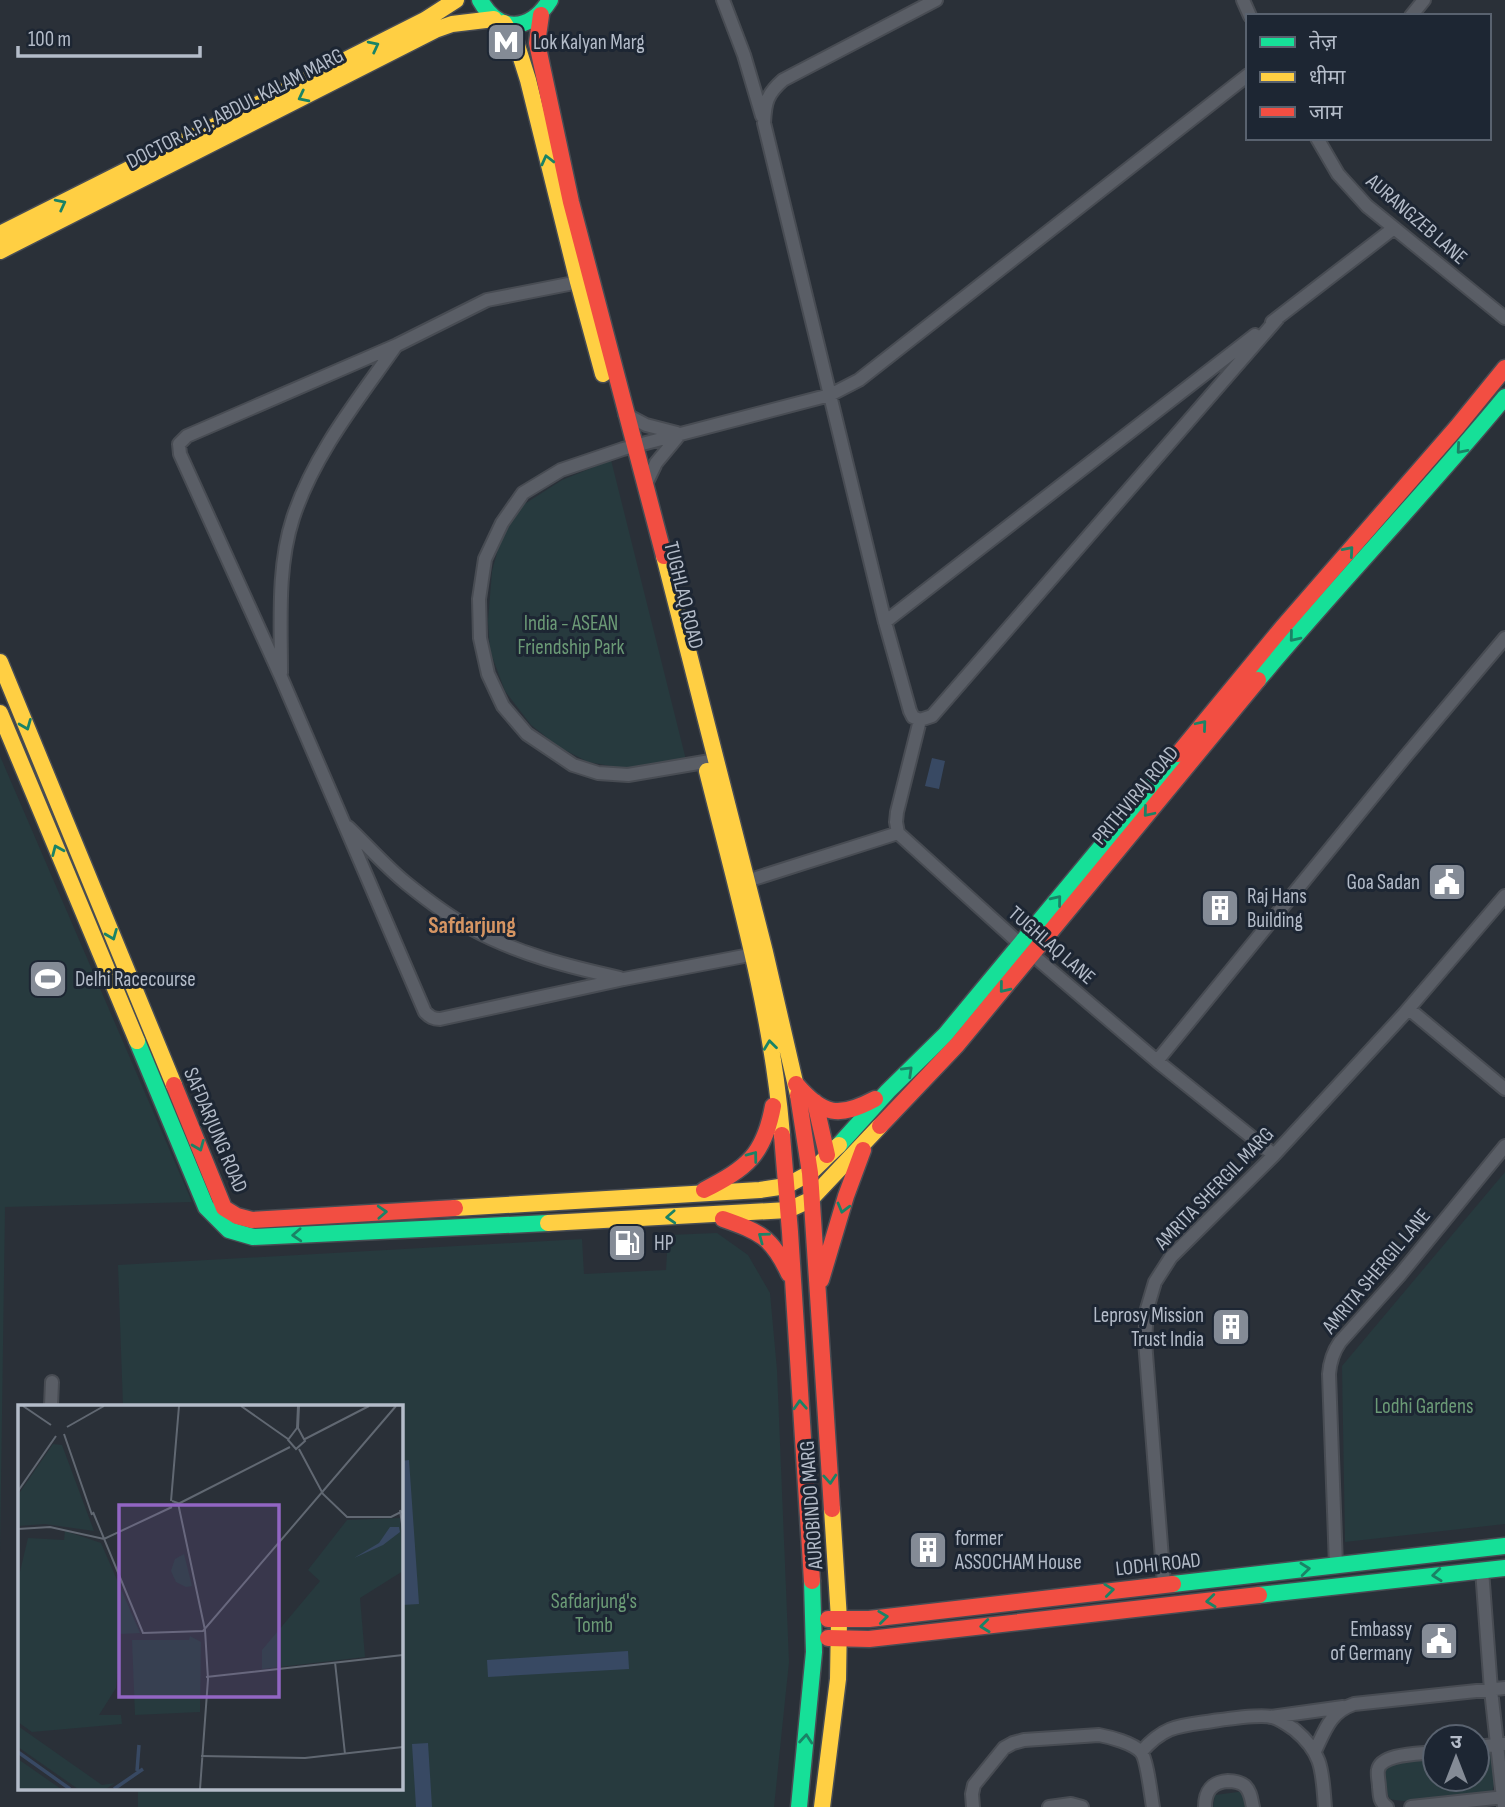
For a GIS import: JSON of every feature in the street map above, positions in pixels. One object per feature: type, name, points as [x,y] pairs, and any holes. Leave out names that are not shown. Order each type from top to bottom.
[{"type":"main road","name":"DOCTOR A.P.J. ABDUL KALAM MARG","points":[[0,234],[425,20],[456,0]]},
{"type":"main road","name":"TUGHLAQ ROAD","points":[[480,0],[486,11],[499,21],[516,42],[584,281],[629,448],[650,546],[796,1084],[810,1173],[810,1200]]},
{"type":"main road","points":[[541,15],[550,0]]},
{"type":"main road","name":"DOCTOR A.P.J. ABDUL KALAM MARG","points":[[0,251],[435,30],[452,24],[499,21],[521,25],[541,15]]},
{"type":"main road","name":"TUGHLAQ ROAD","points":[[541,15],[537,43],[571,202],[584,281],[625,414],[629,448],[645,486],[677,604],[710,762],[747,881],[780,1110],[788,1210]]},
{"type":"main road","name":"PRITHVIRAJ ROAD","points":[[788,1210],[810,1200],[957,1045],[1026,949],[1282,628],[1505,368]]},
{"type":"main road","name":"PRITHVIRAJ ROAD","points":[[786,1186],[810,1173],[843,1142],[888,1091],[1026,949],[1303,626],[1463,448],[1505,397]]},
{"type":"main road","name":"SAFDARJUNG ROAD","points":[[0,662],[224,1208],[237,1216],[252,1220],[698,1194],[786,1186]]},
{"type":"main road","name":"SAFDARJUNG ROAD","points":[[0,713],[206,1207],[229,1230],[253,1237],[788,1210]]},
{"type":"main road","points":[[796,1084],[815,1102],[831,1110],[843,1112],[863,1105],[888,1091]]},
{"type":"main road","points":[[698,1194],[731,1176],[755,1156],[771,1124],[775,1086]]},
{"type":"main road","points":[[815,1102],[827,1155]]},
{"type":"main road","points":[[818,1289],[865,1143]]},
{"type":"main road","points":[[584,1200],[585,1221]]},
{"type":"main road","name":"AUROBINDO MARG","points":[[810,1200],[839,1619],[838,1679],[822,1807]]},
{"type":"main road","name":"AUROBINDO MARG","points":[[788,1210],[814,1620],[799,1807]]},
{"type":"main road","points":[[710,1215],[757,1231],[768,1239],[776,1247],[793,1284]]},
{"type":"main road","name":"LODHI ROAD","points":[[814,1620],[869,1619],[1505,1546]]},
{"type":"main road","name":"LODHI ROAD","points":[[814,1638],[869,1639],[1505,1567]]},
{"type":"street","points":[[723,0],[744,55],[764,123],[885,622],[913,717],[920,720],[932,716],[1278,318]]},
{"type":"street","points":[[764,123],[765,105],[772,90],[783,80],[936,0]]},
{"type":"street","points":[[1412,14],[1424,0]]},
{"type":"street","points":[[710,762],[628,775],[598,773],[573,765],[527,734],[503,706],[488,674],[480,638],[479,599],[485,559],[502,523],[523,493],[561,470],[629,448],[830,395],[859,380],[1246,77]]},
{"type":"street","name":"AURANGZEB LANE","points":[[1318,140],[1338,174],[1367,206],[1505,318]]},
{"type":"street","points":[[885,622],[1394,228]]},
{"type":"street","points":[[584,281],[486,300],[397,345],[187,436],[179,444],[180,454],[281,677],[425,1012],[433,1019],[759,954]]},
{"type":"street","points":[[281,677],[281,596],[293,519],[307,480],[331,438],[397,345]]},
{"type":"street","points":[[625,414],[646,425],[681,434]]},
{"type":"street","points":[[645,486],[656,463],[681,434]]},
{"type":"street","points":[[1157,1060],[1505,638]]},
{"type":"street","points":[[747,881],[898,833],[897,812],[920,720]]},
{"type":"street","points":[[343,821],[404,881],[472,929],[520,950],[582,970],[624,979]]},
{"type":"street","name":"TUGHLAQ LANE","points":[[898,833],[1026,949],[1273,1155]]},
{"type":"street","name":"AMRITA SHERGIL MARG","points":[[1164,1584],[1144,1341],[1147,1309],[1155,1282],[1171,1257],[1273,1155],[1409,1009],[1505,896]]},
{"type":"street","points":[[1409,1009],[1505,1088]]},
{"type":"street","name":"AMRITA SHERGIL LANE","points":[[1336,1566],[1329,1374],[1334,1351],[1505,1146]]},
{"type":"street","points":[[51,1405],[52,1382]]},
{"type":"street","points":[[1411,1807],[1504,1801],[1501,1744],[1491,1689],[1482,1570]]},
{"type":"street","points":[[1141,1752],[1154,1738],[1182,1726],[1505,1688]]},
{"type":"street","points":[[1315,1751],[1329,1723],[1343,1707]]},
{"type":"street","points":[[1271,1717],[1286,1723],[1315,1751],[1322,1775],[1325,1807]]},
{"type":"street","points":[[973,1807],[974,1784],[1004,1748],[1024,1740],[1099,1735],[1128,1744],[1141,1752],[1153,1807]]},
{"type":"street","points":[[1387,1807],[1381,1803],[1380,1798],[1378,1769],[1381,1762],[1396,1756],[1421,1753]]},
{"type":"street","points":[[1205,1807],[1206,1793],[1213,1785],[1224,1781],[1236,1781],[1244,1785],[1251,1794],[1253,1807]]},
{"type":"street","points":[[1049,1807],[1071,1804],[1082,1807]]},
{"type":"green space","name":"India - ASEAN Friendship Park","points":[[611,460],[686,760],[628,769],[588,762],[559,747],[531,725],[505,691],[490,651],[488,621],[492,571],[501,538],[523,505],[562,480]]},
{"type":"green space","name":"Delhi Racecourse","points":[[0,756],[192,1202],[5,1207],[0,1553]]},
{"type":"green space","name":"Lodhi Gardens","points":[[1505,1172],[1505,1524],[1345,1542],[1342,1366]]},
{"type":"green space","name":"Safdarjung's Tomb","points":[[717,1233],[748,1255],[770,1293],[777,1370],[789,1662],[774,1807],[138,1807],[138,1790],[402,1790],[402,1405],[123,1405],[118,1265],[582,1239],[584,1274],[666,1270],[668,1235]]},
{"type":"green space","points":[[1491,1752],[1495,1772],[1491,1792]]},
{"type":"green space","points":[[1421,1759],[1421,1793],[1486,1793],[1440,1800],[1390,1799],[1385,1782],[1387,1763]]},
{"type":"green space","points":[[1245,1791],[1247,1807],[1213,1807],[1215,1795]]},
{"type":"water","points":[[932,758],[945,761],[939,789],[925,786]]},
{"type":"water","points":[[409,1460],[419,1604],[402,1605],[402,1461]]},
{"type":"water","points":[[628,1651],[629,1669],[488,1677],[487,1660]]},
{"type":"water","points":[[428,1743],[432,1807],[416,1807],[412,1744]]},
{"type":"traffic: fast","points":[[480,0],[496,19],[515,25],[533,18],[550,0]]},
{"type":"traffic: fast","points":[[1258,680],[1505,397]]},
{"type":"traffic: fast","points":[[839,1145],[888,1091],[945,1035],[1178,754]]},
{"type":"traffic: fast","points":[[137,1041],[206,1207],[229,1230],[253,1237],[548,1223]]},
{"type":"traffic: fast","points":[[1173,1584],[1505,1546]]},
{"type":"traffic: fast","points":[[1259,1595],[1505,1568]]},
{"type":"traffic: fast","points":[[799,1807],[814,1652],[812,1581]]},
{"type":"traffic: slow","points":[[0,234],[425,20],[456,0]]},
{"type":"traffic: slow","points":[[0,251],[435,30],[452,24],[494,19]]},
{"type":"traffic: slow","points":[[504,23],[516,42],[528,80],[603,374]]},
{"type":"traffic: slow","points":[[664,556],[765,952],[798,1095]]},
{"type":"traffic: slow","points":[[0,662],[174,1085]]},
{"type":"traffic: slow","points":[[0,713],[137,1041]]},
{"type":"traffic: slow","points":[[707,771],[762,997],[782,1135]]},
{"type":"traffic: slow","points":[[548,1223],[788,1210],[810,1200],[880,1126]]},
{"type":"traffic: slow","points":[[455,1208],[760,1190],[786,1186],[810,1173],[839,1145]]},
{"type":"traffic: slow","points":[[822,1807],[838,1679],[839,1619],[832,1509]]},
{"type":"traffic: jam","points":[[541,15],[537,43],[571,202],[664,556]]},
{"type":"traffic: jam","points":[[1178,754],[1505,368]]},
{"type":"traffic: jam","points":[[880,1126],[957,1045],[1258,680]]},
{"type":"traffic: jam","points":[[796,1084],[815,1103],[832,1111],[851,1109],[875,1099]]},
{"type":"traffic: jam","points":[[174,1085],[224,1208],[237,1216],[252,1220],[455,1208]]},
{"type":"traffic: jam","points":[[798,1095],[810,1173],[832,1509]]},
{"type":"traffic: jam","points":[[815,1102],[827,1155]]},
{"type":"traffic: jam","points":[[704,1190],[732,1174],[751,1158],[764,1137],[773,1106]]},
{"type":"traffic: jam","points":[[782,1135],[812,1581]]},
{"type":"traffic: jam","points":[[821,1280],[863,1150]]},
{"type":"traffic: jam","points":[[723,1219],[764,1238],[777,1252],[789,1274]]},
{"type":"traffic: jam","points":[[828,1619],[869,1619],[1173,1584]]},
{"type":"traffic: jam","points":[[828,1638],[869,1639],[1259,1595]]},
{"type":"place","name":"Lok Kalyan Marg","points":[[506,42]]},
{"type":"place","name":"Goa Sadan","points":[[1447,882]]},
{"type":"place","name":"Raj Hans Building","points":[[1220,908]]},
{"type":"place","name":"Delhi Racecourse","points":[[48,979]]},
{"type":"place","name":"HP","points":[[627,1243]]},
{"type":"place","name":"Leprosy Mission Trust India","points":[[1231,1327]]},
{"type":"place","name":"former ASSOCHAM House","points":[[928,1550]]},
{"type":"place","name":"Embassy of Germany","points":[[1439,1641]]},
{"type":"district","name":"Safdarjung","points":[[472,925]]}]
